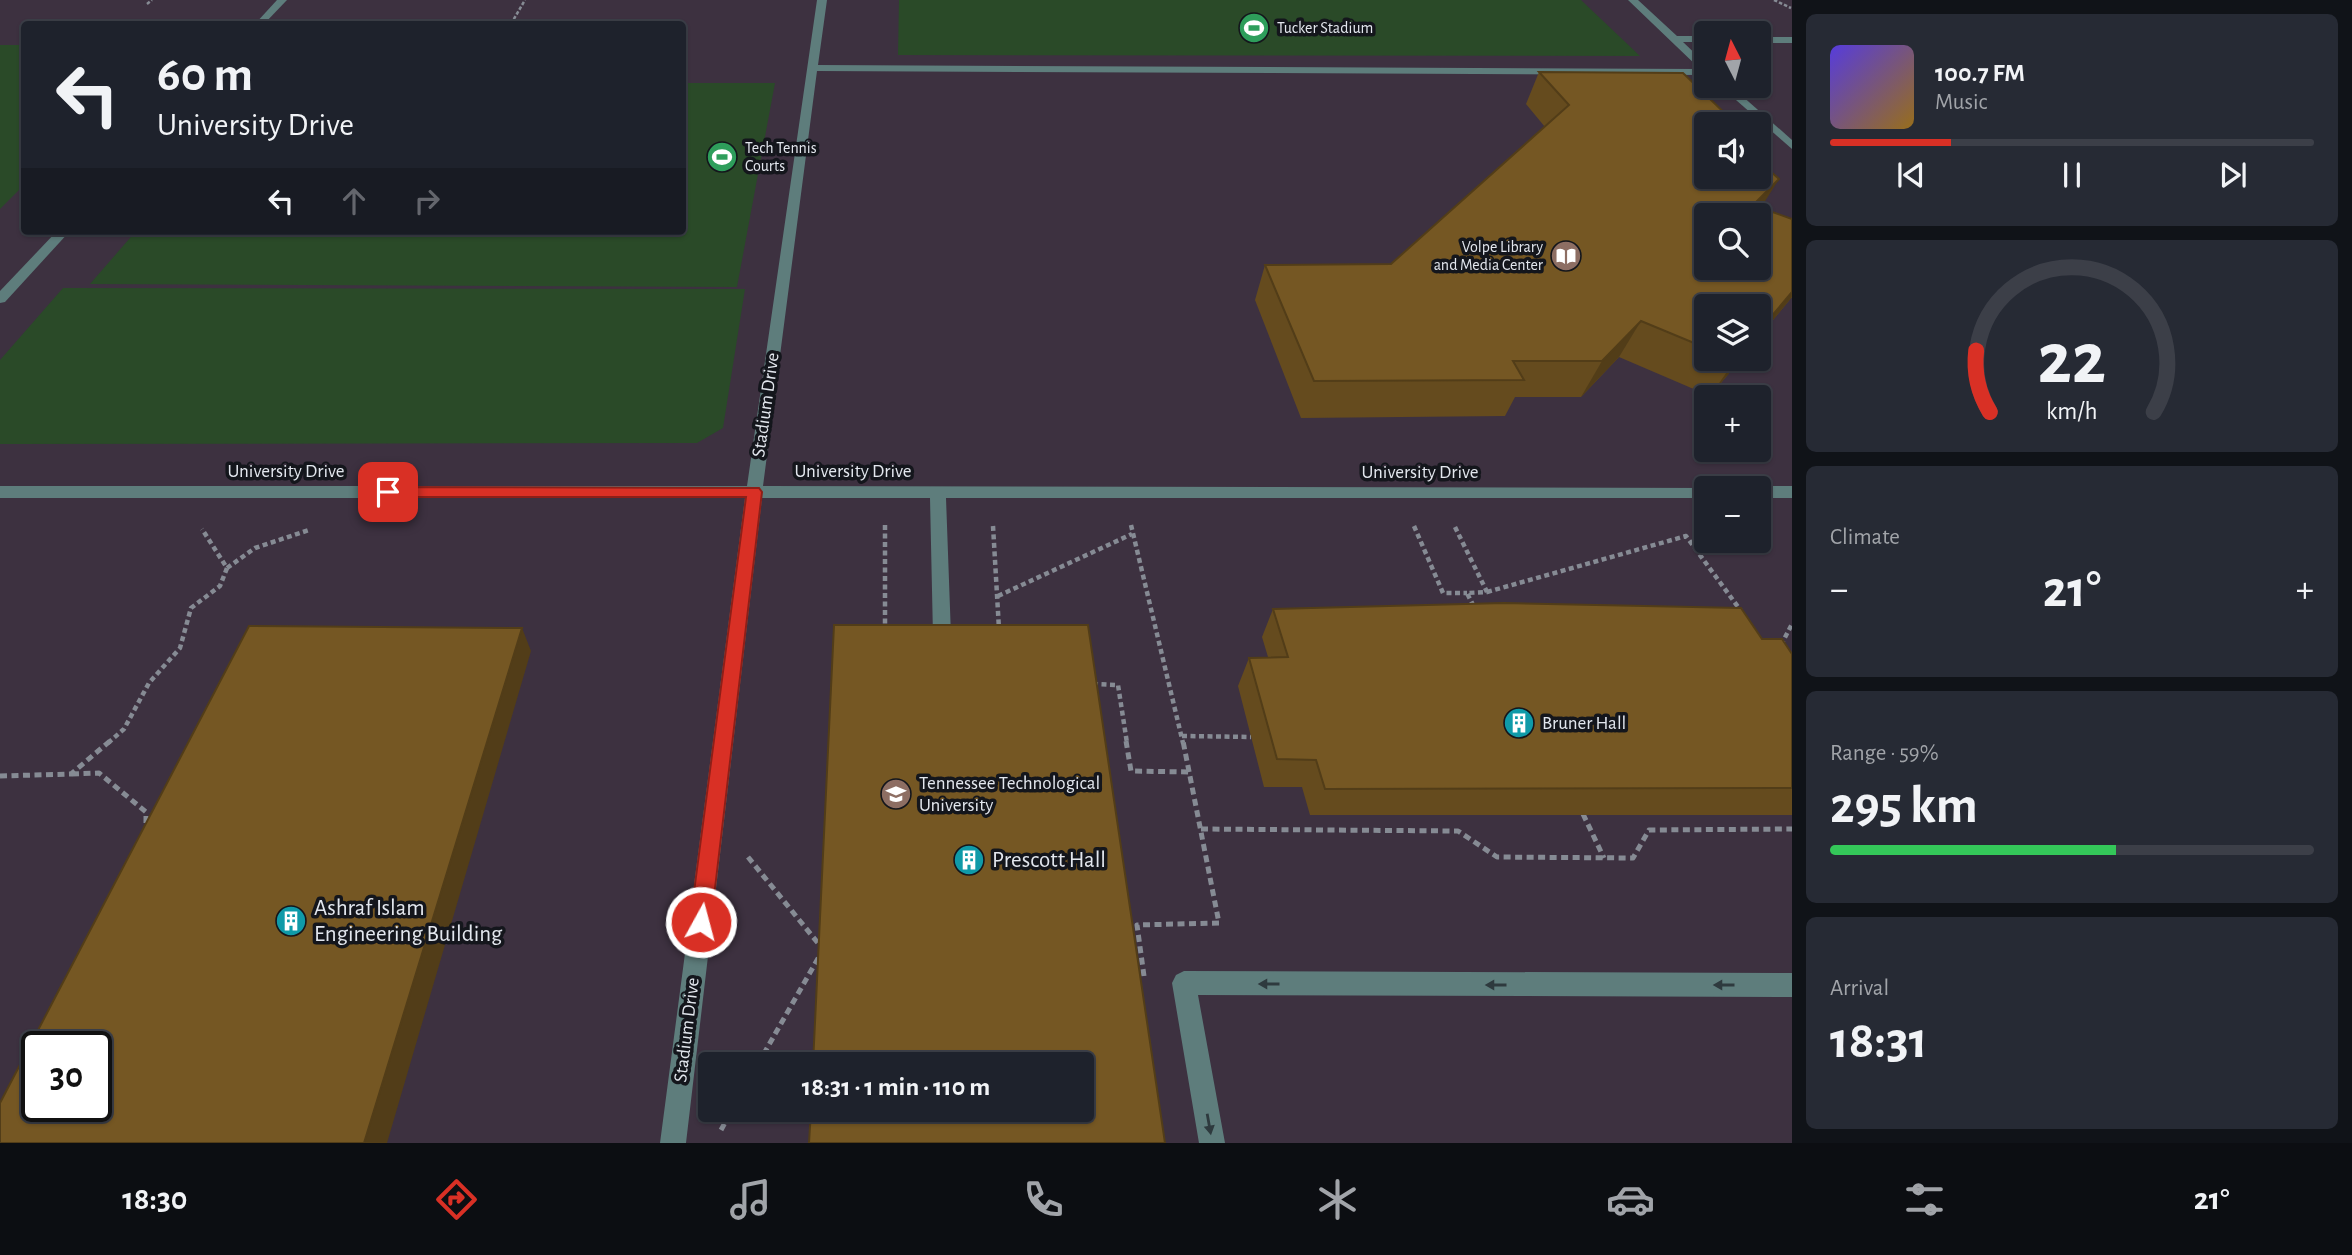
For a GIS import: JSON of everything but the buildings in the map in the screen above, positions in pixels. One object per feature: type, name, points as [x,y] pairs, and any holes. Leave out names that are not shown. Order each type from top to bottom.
[{"type":"street","points":[[262,21],[282,0]]},
{"type":"street","name":"Stadium Drive","points":[[673,1143],[754,492],[822,0]]},
{"type":"street","points":[[1633,0],[1694,59]]},
{"type":"street","points":[[1675,39],[1694,39]]},
{"type":"street","points":[[1771,40],[1792,40]]},
{"type":"street","points":[[812,68],[1694,71]]},
{"type":"street","points":[[1738,98],[1792,146]]},
{"type":"street","points":[[0,299],[60,235]]},
{"type":"street","name":"University Drive","points":[[0,492],[1694,492]]},
{"type":"street","points":[[938,492],[942,636]]},
{"type":"street","points":[[1771,492],[1792,492]]},
{"type":"street","points":[[1212,1143],[1184,984],[1792,985]]},
{"type":"path","points":[[147,4],[152,0]]},
{"type":"path","points":[[513,21],[525,0]]},
{"type":"path","points":[[1774,0],[1792,8]]},
{"type":"path","points":[[1400,493],[1443,593],[1487,593],[1686,536],[1742,613]]},
{"type":"path","points":[[1439,494],[1487,593]]},
{"type":"path","points":[[202,529],[227,568]]},
{"type":"path","points":[[71,774],[124,729],[149,683],[180,648],[191,608],[220,586],[227,568],[241,554],[257,544],[309,530]]},
{"type":"path","points":[[993,533],[1000,635]]},
{"type":"path","points":[[885,534],[885,636]]},
{"type":"path","points":[[998,596],[1132,534],[1182,736],[1219,923],[1137,925],[1144,979]]},
{"type":"path","points":[[1467,593],[1476,612]]},
{"type":"path","points":[[1780,646],[1792,624]]},
{"type":"path","points":[[1094,697],[1093,684],[1118,685],[1130,771],[1189,772]]},
{"type":"path","points":[[1182,736],[1251,737]]},
{"type":"path","points":[[0,776],[99,774],[146,812],[146,838]]},
{"type":"path","points":[[1583,814],[1604,858]]},
{"type":"path","points":[[1201,829],[1458,831],[1497,858],[1633,858],[1649,830],[1792,829]]},
{"type":"path","points":[[746,855],[823,949],[765,1052]]},
{"type":"path","points":[[720,1130],[725,1122]]},
{"type":"shaded area","name":"Tennessee Technological University","points":[[0,0],[1792,0],[1792,1143],[0,1143]]},
{"type":"green space","name":"Tucker Stadium","points":[[899,0],[1581,0],[1640,56],[898,55]]},
{"type":"green space","points":[[0,45],[21,45],[21,188],[0,209]]},
{"type":"green space","name":"Tech Tennis Courts","points":[[686,83],[775,83],[737,287],[90,284],[133,235],[686,235]]},
{"type":"green space","points":[[63,288],[745,289],[723,428],[697,443],[0,444],[0,360]]},
{"type":"place","name":"Tucker Stadium","points":[[1254,28]]},
{"type":"place","name":"Tech Tennis Courts","points":[[722,157]]},
{"type":"place","name":"Volpe Library and Media Center","points":[[1566,256]]},
{"type":"place","name":"Bruner Hall","points":[[1519,723]]},
{"type":"place","name":"Tennessee Technological University","points":[[896,794]]},
{"type":"place","name":"Prescott Hall","points":[[969,860]]},
{"type":"place","name":"Ashraf Islam Engineering Building","points":[[291,921]]},
{"type":"route","points":[[388,492],[754,492],[701,922]]}]
